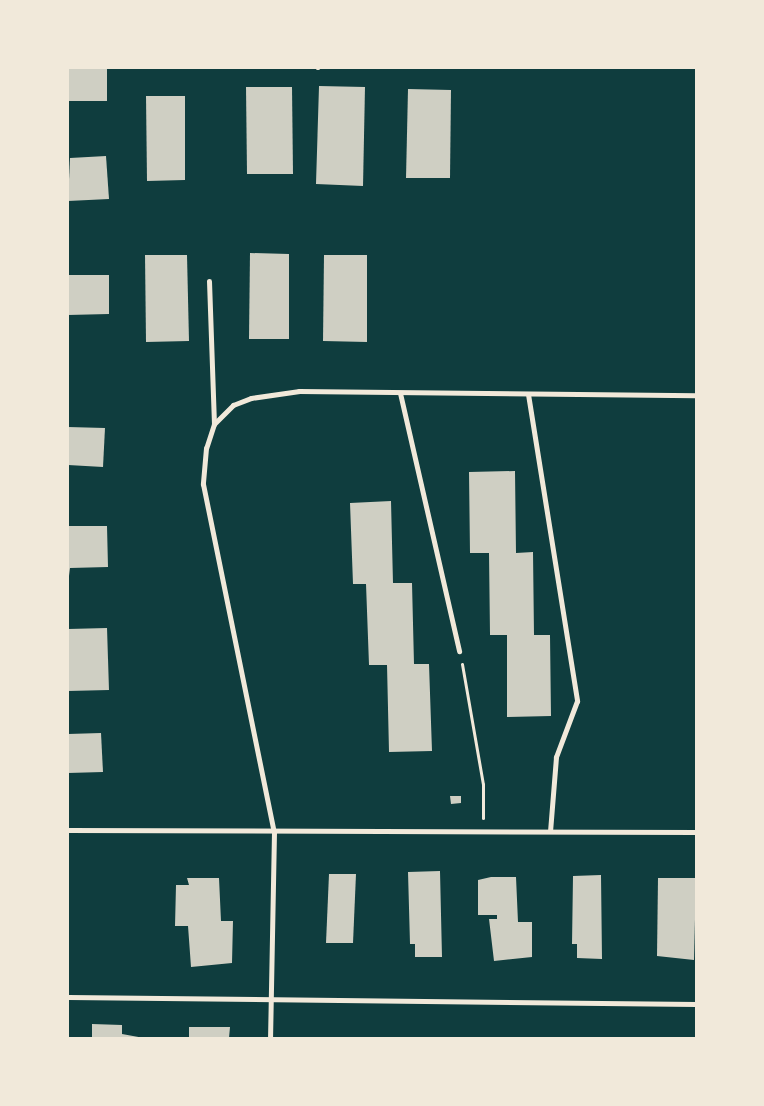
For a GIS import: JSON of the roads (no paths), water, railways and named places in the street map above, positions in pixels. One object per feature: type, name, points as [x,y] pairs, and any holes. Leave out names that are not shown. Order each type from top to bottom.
[{"type":"street","points":[[208,281],[214,424],[206,448],[203,484],[274,832],[270,1038]]},
{"type":"street","points":[[214,424],[233,405],[251,398],[299,391],[696,395]]},
{"type":"street","points":[[400,393],[459,650]]},
{"type":"street","points":[[528,394],[577,700],[556,757],[550,831]]},
{"type":"street","points":[[68,830],[696,832]]},
{"type":"street","points":[[68,997],[696,1004]]}]
